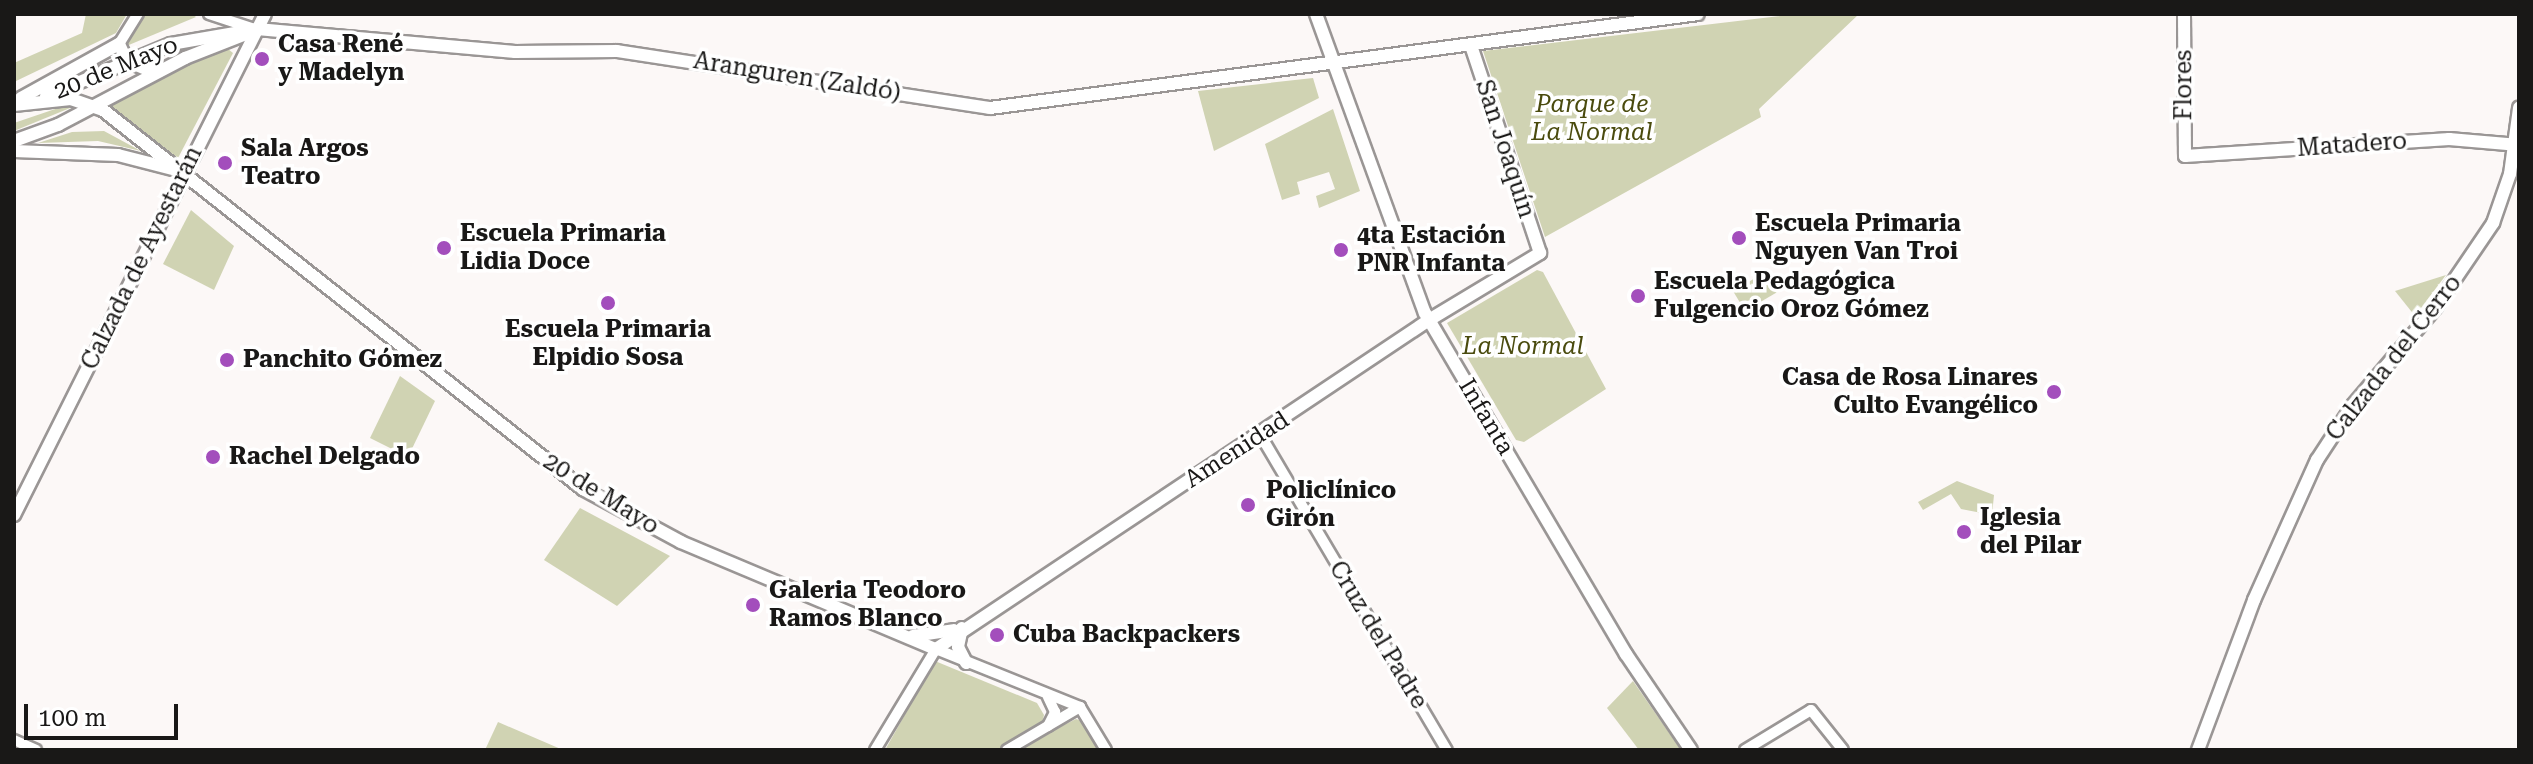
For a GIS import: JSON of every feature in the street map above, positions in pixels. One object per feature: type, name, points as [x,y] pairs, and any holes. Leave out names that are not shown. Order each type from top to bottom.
[{"type":"main road","name":"Calzada de Ayestarán","points":[[14,515],[265,14]]},
{"type":"main road","name":"Infanta","points":[[1316,14],[1429,320],[1626,654],[1691,750]]},
{"type":"main road","name":"Aranguren (Zaldó)","points":[[257,29],[515,52],[617,51],[990,108],[1698,14]]},
{"type":"main road","name":"Flores","points":[[2184,14],[2185,156]]},
{"type":"main road","name":"20 de Mayo","points":[[35,100],[127,61],[197,37],[257,29]]},
{"type":"main road","name":"20 de Mayo","points":[[14,141],[96,107],[155,73],[257,29]]},
{"type":"main road","points":[[14,103],[119,44],[127,61],[155,73]]},
{"type":"main road","name":"San Joaquín","points":[[1471,45],[1540,253]]},
{"type":"main road","name":"20 de Mayo","points":[[14,103],[71,99],[96,107],[583,489],[681,542],[936,649]]},
{"type":"main road","name":"Calzada del Cerro","points":[[2198,750],[2299,494],[2353,405],[2436,307],[2483,240],[2506,189],[2517,144],[2519,108]]},
{"type":"main road","name":"Matadero","points":[[2185,156],[2436,139],[2517,144]]},
{"type":"main road","name":"20 de Mayo","points":[[14,151],[118,155],[183,174]]},
{"type":"main road","name":"Amenidad","points":[[936,649],[964,625],[1261,436],[1429,320],[1540,253]]},
{"type":"main road","points":[[901,634],[935,636],[964,625]]},
{"type":"main road","points":[[964,625],[957,643],[966,663]]},
{"type":"street","points":[[119,44],[138,14]]},
{"type":"street","points":[[209,14],[257,29]]},
{"type":"street","name":"Cruz del Padre","points":[[1261,436],[1447,750]]},
{"type":"street","points":[[875,750],[936,649]]},
{"type":"street","name":"20 de Mayo","points":[[936,649],[1048,697],[1080,707]]},
{"type":"street","points":[[1045,730],[1054,716],[1048,697]]},
{"type":"street","points":[[1007,750],[1080,707],[1106,750]]},
{"type":"street","points":[[1745,750],[1811,710],[1843,750]]},
{"type":"street","points":[[14,740],[36,750]]},
{"type":"green space","points":[[86,14],[127,14],[116,33],[14,82],[14,63],[82,33]]},
{"type":"green space","points":[[146,14],[192,14],[196,17],[124,47]]},
{"type":"green space","name":"Parque de La Normal","points":[[1798,14],[1859,14],[1759,109],[1761,117],[1545,237],[1483,51]]},
{"type":"green space","points":[[228,49],[233,53],[178,158],[108,105],[189,61]]},
{"type":"green space","points":[[1313,78],[1319,98],[1214,151],[1198,91]]},
{"type":"green space","points":[[64,106],[75,106],[14,131],[14,123]]},
{"type":"green space","points":[[1333,109],[1360,191],[1319,208],[1316,196],[1335,189],[1329,172],[1297,182],[1300,194],[1282,200],[1265,144]]},
{"type":"green space","points":[[104,131],[141,151],[98,141],[38,143],[72,132]]},
{"type":"green space","points":[[191,210],[234,246],[214,290],[163,264]]},
{"type":"green space","name":"La Normal","points":[[1537,270],[1543,272],[1606,389],[1524,442],[1516,440],[1447,323]]},
{"type":"green space","points":[[1769,270],[1781,290],[1745,311],[1733,291]]},
{"type":"green space","points":[[2446,275],[2415,316],[2395,291]]},
{"type":"green space","points":[[400,376],[435,401],[408,457],[370,438]]},
{"type":"green space","points":[[1957,481],[1994,495],[1992,515],[1961,509],[1951,494],[1923,510],[1918,502]]},
{"type":"green space","points":[[580,508],[670,556],[617,606],[544,560]]},
{"type":"green space","points":[[935,661],[1037,703],[1044,715],[1042,724],[997,750],[885,750]]},
{"type":"green space","points":[[1633,681],[1681,750],[1639,750],[1607,708]]},
{"type":"green space","points":[[1076,719],[1085,722],[1102,750],[1013,750]]},
{"type":"green space","points":[[498,722],[563,750],[485,750]]},
{"type":"place","name":"Casa René y Madelyn","points":[[262,59]]},
{"type":"place","name":"Sala Argos Teatro","points":[[225,163]]},
{"type":"place","name":"Escuela Primaria Nguyen Van Troi","points":[[1739,238]]},
{"type":"place","name":"Escuela Primaria Lidia Doce","points":[[444,248]]},
{"type":"place","name":"4ta Estación PNR Infanta","points":[[1341,250]]},
{"type":"place","name":"Escuela Pedagógica Fulgencio Oroz Gómez","points":[[1638,296]]},
{"type":"place","name":"Escuela Primaria Elpidio Sosa","points":[[608,303]]},
{"type":"place","name":"Panchito Gómez","points":[[227,360]]},
{"type":"place","name":"Casa de Rosa Linares Culto Evangélico","points":[[2054,392]]},
{"type":"place","name":"Rachel Delgado","points":[[213,457]]},
{"type":"place","name":"Policlínico Girón","points":[[1248,505]]},
{"type":"place","name":"Iglesia del Pilar","points":[[1964,532]]},
{"type":"place","name":"Galeria Teodoro Ramos Blanco","points":[[753,605]]},
{"type":"place","name":"Cuba Backpackers","points":[[997,635]]}]
